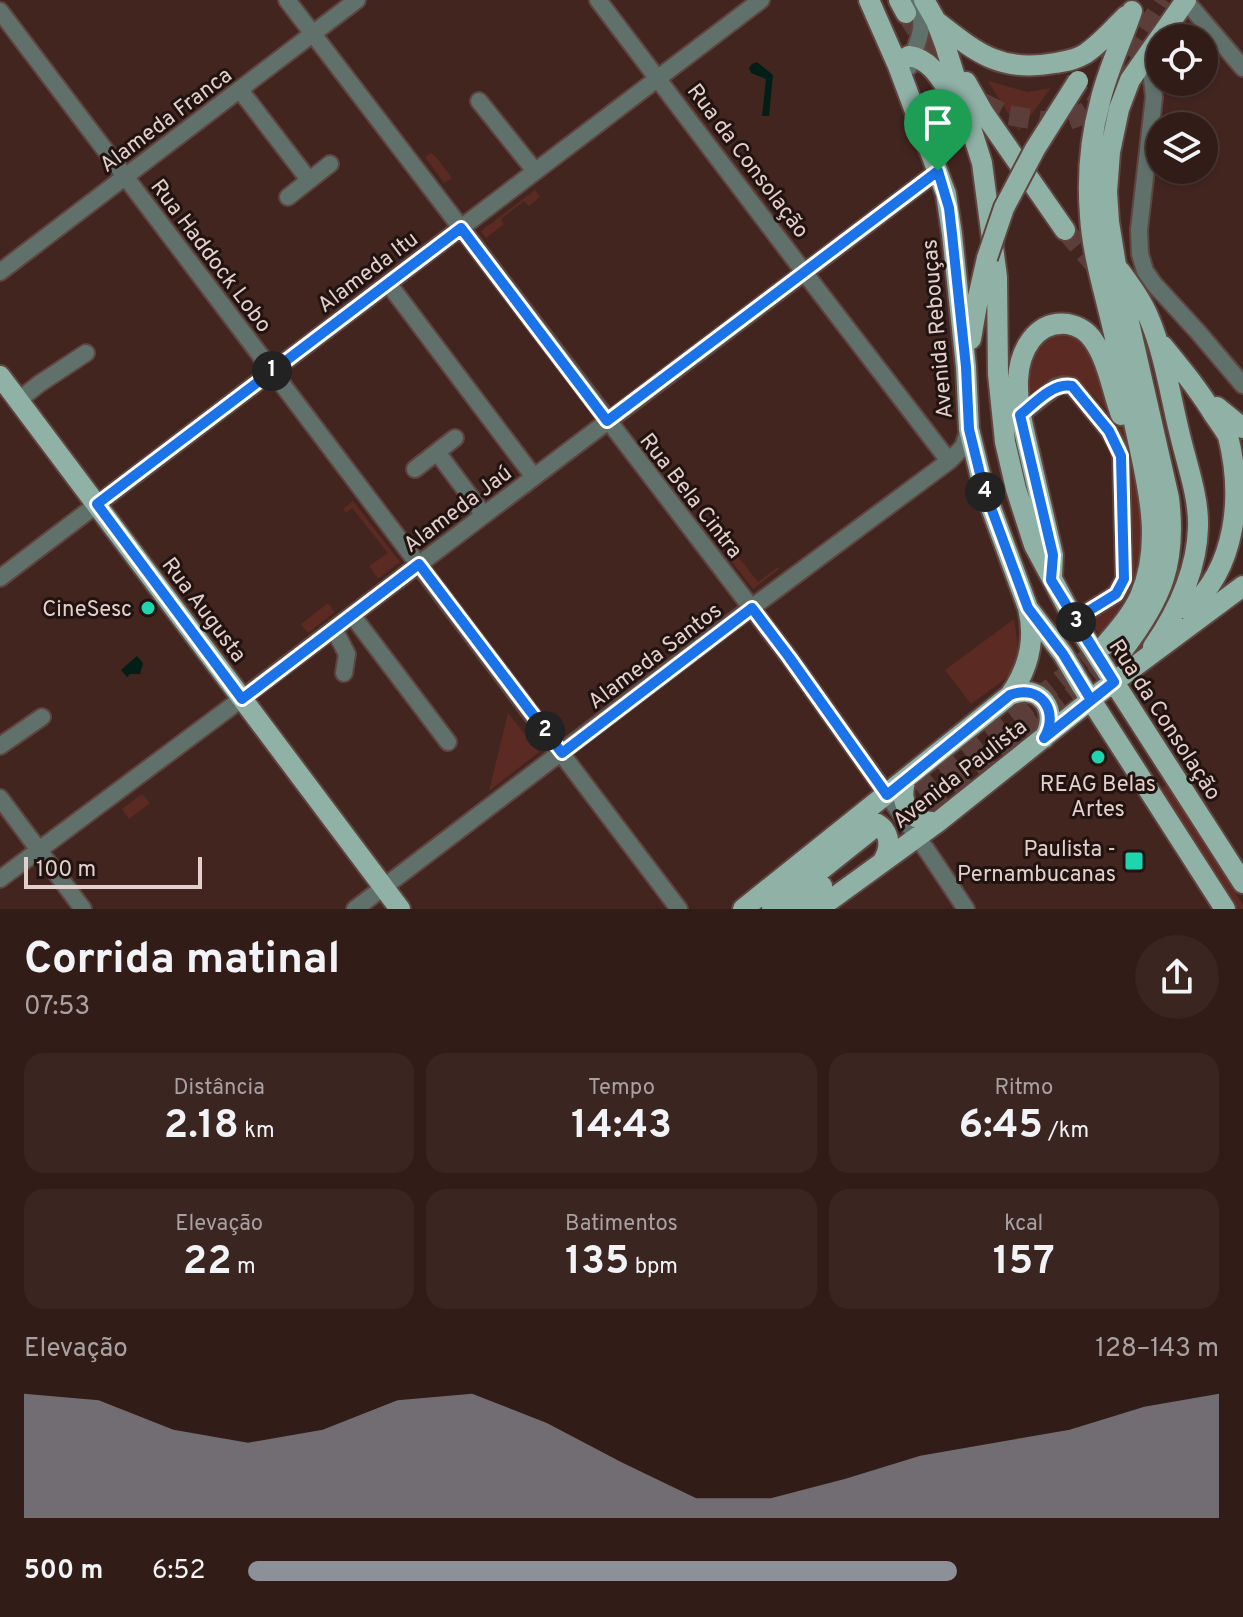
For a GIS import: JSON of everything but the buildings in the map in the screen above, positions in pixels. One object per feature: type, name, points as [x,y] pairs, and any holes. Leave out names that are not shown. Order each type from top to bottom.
[{"type":"main road","name":"Avenida Rebouças","points":[[869,0],[905,69],[949,208],[966,367],[969,429]]},
{"type":"main road","points":[[1168,24],[1185,0]]},
{"type":"main road","points":[[918,7],[970,47],[989,57],[1010,65],[1041,66],[1084,55],[1133,8]]},
{"type":"main road","points":[[918,7],[957,58],[967,86],[983,112],[1065,230]]},
{"type":"main road","points":[[1133,8],[1100,102],[1088,187],[1090,220],[1100,276],[1139,446],[1152,523],[1152,543],[1141,594],[1114,647],[1157,599],[1171,555],[1172,535],[1165,475],[1116,265],[1107,192],[1110,152],[1119,109],[1130,80],[1146,56]]},
{"type":"main road","points":[[966,367],[987,258],[1004,208],[1035,149],[1078,81],[1133,8]]},
{"type":"main road","points":[[945,45],[982,163],[997,277],[998,374],[1005,442],[1034,545],[1051,580]]},
{"type":"main road","points":[[905,69],[925,61],[958,106],[966,130],[974,135]]},
{"type":"main road","points":[[1116,265],[1141,300],[1156,337],[1198,525],[1195,552],[1185,588],[1176,610],[1144,660]]},
{"type":"main road","points":[[1051,580],[1053,555],[1018,398],[1019,365],[1031,339],[1052,325],[1076,326],[1086,332],[1100,352],[1123,419],[1139,446]]},
{"type":"main road","points":[[1163,346],[1202,394],[1227,435],[1236,459],[1240,488],[1240,514],[1227,560],[1202,598],[1188,610]]},
{"type":"main road","name":"Rua Augusta","points":[[0,376],[400,909]]},
{"type":"main road","points":[[1202,394],[1243,428]]},
{"type":"main road","points":[[969,429],[983,486],[1028,608],[1030,652],[1026,669],[1010,695]]},
{"type":"main road","name":"Rua da Consolação","points":[[1051,580],[1240,873]]},
{"type":"main road","name":"Avenida Paulista","points":[[818,909],[938,822],[1114,682],[1243,586]]},
{"type":"main road","points":[[1028,608],[1063,654],[1225,909]]},
{"type":"main road","points":[[1010,695],[1030,693],[1044,702],[1050,711],[1051,723],[1044,738]]},
{"type":"main road","name":"Avenida Paulista","points":[[743,909],[868,830],[887,795],[1010,695]]},
{"type":"main road","points":[[906,779],[903,795],[908,810],[923,821],[938,822]]},
{"type":"main road","points":[[795,909],[868,830],[868,820],[882,828],[889,843],[883,861]]},
{"type":"main road","points":[[772,909],[868,830]]},
{"type":"street","name":"Rua Bela Cintra","points":[[287,0],[789,657],[966,909]]},
{"type":"street","name":"Alameda Franca","points":[[0,272],[357,0]]},
{"type":"street","name":"Rua da Consolação","points":[[598,0],[949,461]]},
{"type":"street","name":"Alameda Itu","points":[[0,578],[761,0]]},
{"type":"street","points":[[1185,0],[1243,68]]},
{"type":"street","points":[[905,69],[922,29],[918,7]]},
{"type":"street","points":[[918,7],[976,165],[997,277]]},
{"type":"street","name":"Rua Haddock Lobo","points":[[0,11],[679,909]]},
{"type":"street","points":[[240,90],[309,180]]},
{"type":"street","points":[[1154,96],[1139,230],[1140,254],[1145,271],[1243,385]]},
{"type":"street","points":[[479,101],[535,171]]},
{"type":"street","points":[[288,197],[330,164]]},
{"type":"street","name":"Alameda Jaú","points":[[0,879],[938,171]]},
{"type":"street","points":[[388,283],[534,477]]},
{"type":"street","points":[[19,400],[86,353]]},
{"type":"street","points":[[1020,415],[1056,387],[1072,386],[1109,431],[1121,456],[1124,579],[1116,594],[1074,620]]},
{"type":"street","name":"Alameda Santos","points":[[355,909],[949,461],[963,447],[969,429]]},
{"type":"street","points":[[415,469],[455,438]]},
{"type":"street","points":[[437,452],[484,515]]},
{"type":"street","points":[[352,615],[448,742]]},
{"type":"street","points":[[334,629],[347,654],[344,673]]},
{"type":"street","points":[[0,746],[42,717]]},
{"type":"street","points":[[0,798],[83,909]]},
{"type":"shaded area","points":[[988,81],[1028,92],[1051,88],[1019,131]]},
{"type":"shaded area","points":[[431,153],[452,178],[444,183],[425,157]]},
{"type":"shaded area","points":[[535,190],[540,197],[529,206],[524,201],[501,219],[504,224],[486,238],[481,231]]},
{"type":"shaded area","points":[[1066,332],[1081,336],[1098,356],[1128,446],[1102,404],[1074,379],[1055,379],[1028,399],[1027,367],[1032,353],[1044,341]]},
{"type":"shaded area","points":[[1130,455],[1143,507],[1146,538],[1136,581],[1111,623],[1136,645],[1143,644],[1119,663],[1090,620],[1121,600],[1132,583]]},
{"type":"shaded area","points":[[353,501],[400,562],[378,579],[369,566],[388,553],[352,508],[346,513],[343,509]]},
{"type":"shaded area","points":[[710,521],[758,582],[779,569],[753,589],[704,526]]},
{"type":"shaded area","points":[[328,603],[335,612],[308,633],[301,624]]},
{"type":"shaded area","points":[[1014,619],[1017,651],[1012,670],[971,704],[945,670]]},
{"type":"shaded area","points":[[508,713],[539,752],[489,791]]},
{"type":"shaded area","points":[[1167,784],[1243,909],[1238,909],[1161,788]]},
{"type":"shaded area","points":[[142,794],[150,803],[129,819],[122,809]]},
{"type":"water","points":[[757,62],[773,75],[769,116],[762,116],[766,79],[751,73],[749,68]]},
{"type":"water","points":[[137,656],[143,663],[140,674],[127,677],[121,670]]},
{"type":"tunnel","points":[[906,13],[943,73],[973,98],[1007,115],[1066,121],[1094,106],[1165,0]]},
{"type":"tunnel","points":[[1065,230],[1101,272]]},
{"type":"tunnel","points":[[895,811],[1105,645]]},
{"type":"tunnel","points":[[878,839],[1006,749],[1117,659],[1123,650]]},
{"type":"place","name":"CineSesc","points":[[148,608]]},
{"type":"place","name":"REAG Belas Artes","points":[[1098,757]]},
{"type":"place","name":"Paulista - Pernambucanas","points":[[1134,861]]},
{"type":"route","points":[[938,171],[607,421],[461,228],[97,504],[242,699],[419,564],[562,753],[752,608],[887,795],[1017,692],[1036,695],[1050,711],[1050,728],[1044,738],[1114,682],[1074,620],[1051,580],[1053,555],[1020,415],[1056,387],[1072,386],[1109,431],[1121,456],[1124,579],[1116,594],[1074,620],[1103,665],[1114,682],[1091,700],[1063,654],[1028,608],[983,486],[969,429],[966,367],[949,208],[938,171]]}]
